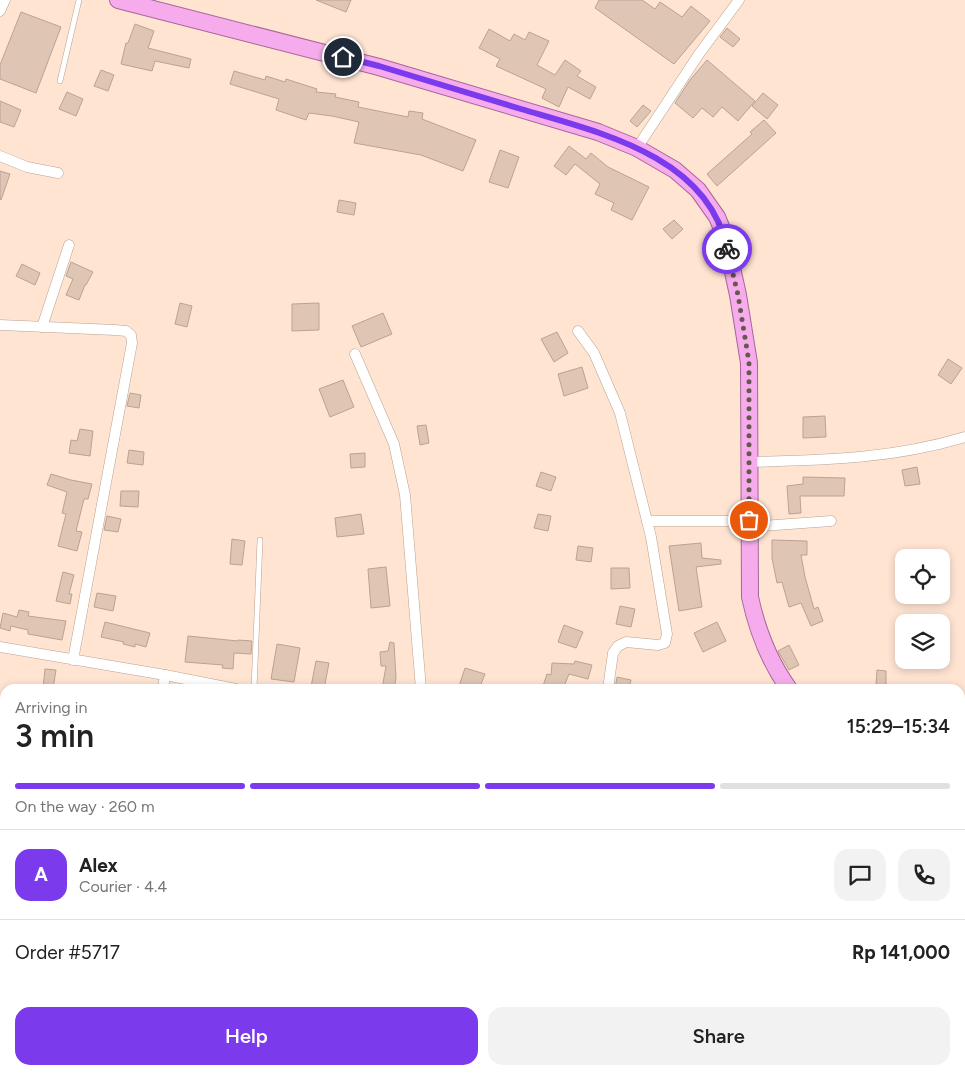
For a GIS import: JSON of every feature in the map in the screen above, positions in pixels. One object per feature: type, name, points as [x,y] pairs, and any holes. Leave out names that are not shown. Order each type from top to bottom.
[{"type":"highway","points":[[118,0],[147,3],[379,66],[598,132],[637,148],[675,170],[698,190],[717,217],[725,236],[738,295],[749,362],[750,597],[755,620],[777,673],[785,684]]},
{"type":"street","points":[[0,11],[5,0]]},
{"type":"street","points":[[637,148],[699,54],[739,0]]},
{"type":"street","points":[[0,156],[27,167],[58,173]]},
{"type":"street","points":[[42,327],[69,245]]},
{"type":"street","points":[[0,325],[126,331],[131,335],[132,344],[73,660]]},
{"type":"street","points":[[578,331],[594,352],[620,413],[647,521],[667,634],[665,643],[658,645],[626,642],[618,646],[613,653],[609,684]]},
{"type":"street","points":[[355,354],[394,444],[405,495],[421,684]]},
{"type":"street","points":[[750,462],[829,460],[875,456],[931,447],[965,437]]},
{"type":"street","points":[[647,521],[749,524],[831,521]]},
{"type":"street","points":[[0,648],[211,684]]},
{"type":"street","points":[[164,684],[165,675]]},
{"type":"lane","points":[[60,81],[79,0]]},
{"type":"lane","points":[[254,684],[260,540]]},
{"type":"building","points":[[316,0],[351,0],[346,12]]},
{"type":"building","points":[[599,0],[642,0],[655,9],[660,2],[682,17],[691,6],[710,21],[674,64],[595,8]]},
{"type":"building","points":[[21,12],[61,27],[36,93],[0,79],[0,65]]},
{"type":"building","points":[[135,24],[154,31],[148,48],[191,59],[189,68],[155,61],[152,71],[121,64],[126,43],[128,43]]},
{"type":"building","points":[[727,28],[740,39],[733,47],[720,37]]},
{"type":"building","points":[[489,29],[510,41],[514,34],[525,40],[529,32],[549,41],[537,65],[555,75],[565,60],[581,71],[577,76],[596,87],[590,99],[568,87],[559,107],[542,98],[546,89],[496,66],[500,59],[479,48]]},
{"type":"building","points":[[707,60],[755,101],[738,121],[722,107],[713,117],[702,108],[693,118],[675,103],[690,80]]},
{"type":"building","points":[[101,70],[114,75],[108,91],[94,86]]},
{"type":"building","points":[[234,71],[265,80],[266,76],[285,82],[286,79],[317,89],[316,92],[336,94],[335,97],[359,102],[358,107],[408,117],[409,111],[423,113],[422,119],[476,140],[463,171],[421,155],[354,143],[359,122],[309,113],[306,120],[276,110],[279,99],[230,84]]},
{"type":"building","points":[[67,92],[83,99],[76,116],[59,109]]},
{"type":"building","points":[[763,93],[778,105],[767,119],[752,106]]},
{"type":"building","points":[[0,101],[21,110],[14,127],[0,122]]},
{"type":"building","points":[[643,105],[651,111],[637,127],[630,121]]},
{"type":"building","points":[[764,120],[776,133],[717,186],[707,174],[752,134],[750,132]]},
{"type":"building","points":[[569,146],[586,159],[591,153],[608,167],[649,187],[632,220],[611,210],[614,203],[595,194],[600,184],[575,164],[566,175],[554,166]]},
{"type":"building","points":[[500,150],[519,157],[508,188],[489,182]]},
{"type":"building","points":[[0,171],[10,174],[1,200],[0,199]]},
{"type":"building","points":[[339,200],[356,203],[354,215],[337,212]]},
{"type":"building","points":[[674,220],[683,229],[672,239],[663,229]]},
{"type":"building","points":[[71,262],[93,272],[79,300],[66,295],[73,279],[66,276]]},
{"type":"building","points":[[22,264],[40,273],[35,285],[16,276]]},
{"type":"building","points":[[180,303],[192,306],[187,327],[175,324]]},
{"type":"building","points":[[319,303],[319,330],[292,331],[292,304]]},
{"type":"building","points":[[383,313],[392,334],[361,347],[352,326]]},
{"type":"building","points":[[557,332],[568,353],[554,362],[541,339]]},
{"type":"building","points":[[948,359],[962,368],[951,384],[938,375]]},
{"type":"building","points":[[582,367],[588,388],[564,396],[558,374]]},
{"type":"building","points":[[343,380],[354,407],[330,417],[319,389]]},
{"type":"building","points":[[130,393],[141,395],[139,408],[127,406]]},
{"type":"building","points":[[825,416],[826,437],[803,438],[803,417]]},
{"type":"building","points":[[426,425],[429,443],[420,445],[417,426]]},
{"type":"building","points":[[80,429],[93,431],[90,456],[69,453],[71,440],[77,441]]},
{"type":"building","points":[[129,450],[144,452],[143,465],[127,463]]},
{"type":"building","points":[[365,453],[365,467],[351,468],[350,454]]},
{"type":"building","points":[[917,467],[920,484],[905,486],[902,470]]},
{"type":"building","points":[[541,472],[556,477],[551,491],[536,486]]},
{"type":"building","points":[[51,474],[92,484],[88,499],[84,499],[76,531],[82,532],[77,551],[58,546],[66,514],[62,513],[67,492],[47,485]]},
{"type":"building","points":[[803,477],[845,478],[844,496],[800,496],[801,513],[789,514],[787,486],[803,484]]},
{"type":"building","points":[[121,491],[139,491],[138,507],[120,506]]},
{"type":"building","points":[[361,514],[364,534],[337,537],[335,518]]},
{"type":"building","points":[[538,514],[551,516],[548,531],[534,528]]},
{"type":"building","points":[[107,516],[121,519],[118,532],[104,530]]},
{"type":"building","points":[[232,539],[245,541],[242,565],[230,564]]},
{"type":"building","points":[[772,540],[807,541],[807,555],[801,555],[805,577],[814,609],[818,607],[823,621],[811,626],[801,603],[789,607],[782,582],[777,583],[772,558]]},
{"type":"building","points":[[701,543],[702,558],[721,560],[721,564],[696,567],[702,607],[679,611],[669,546]]},
{"type":"building","points":[[578,546],[593,548],[591,562],[576,560]]},
{"type":"building","points":[[386,567],[390,606],[371,608],[368,569]]},
{"type":"building","points":[[611,568],[629,568],[630,588],[611,589]]},
{"type":"building","points":[[63,572],[74,575],[69,594],[72,594],[70,604],[56,601]]},
{"type":"building","points":[[97,593],[116,596],[113,611],[94,607]]},
{"type":"building","points":[[620,606],[635,609],[631,627],[616,624]]},
{"type":"building","points":[[19,610],[29,612],[28,616],[66,621],[62,640],[28,634],[28,630],[11,626],[10,631],[0,628],[3,613],[17,617]]},
{"type":"building","points":[[105,622],[150,633],[146,647],[135,644],[135,647],[123,644],[124,642],[101,637]]},
{"type":"building","points":[[717,622],[726,641],[703,652],[694,633]]},
{"type":"building","points":[[564,625],[583,632],[576,648],[558,642]]},
{"type":"building","points":[[188,636],[252,641],[251,654],[234,653],[233,669],[222,668],[223,665],[185,662]]},
{"type":"building","points":[[390,642],[394,643],[395,684],[383,684],[386,666],[381,666],[380,652],[388,651]]},
{"type":"building","points":[[277,644],[300,648],[294,682],[271,679]]},
{"type":"building","points":[[789,645],[799,665],[789,670],[778,651]]},
{"type":"building","points":[[316,661],[329,663],[325,684],[312,684]]},
{"type":"building","points":[[575,661],[592,665],[588,679],[569,674],[565,684],[544,684],[547,674],[551,675],[552,663],[574,664]]},
{"type":"building","points":[[465,668],[485,674],[481,684],[460,684]]},
{"type":"building","points":[[45,669],[56,670],[54,684],[44,684]]},
{"type":"building","points":[[877,670],[886,671],[886,684],[876,684]]},
{"type":"building","points":[[617,677],[631,680],[630,684],[616,684]]},
{"type":"way so far","points":[[727,249],[738,295],[749,362],[749,520]]},
{"type":"route","points":[[343,57],[379,66],[598,132],[637,148],[675,170],[698,190],[717,217],[725,236],[727,249]]}]
